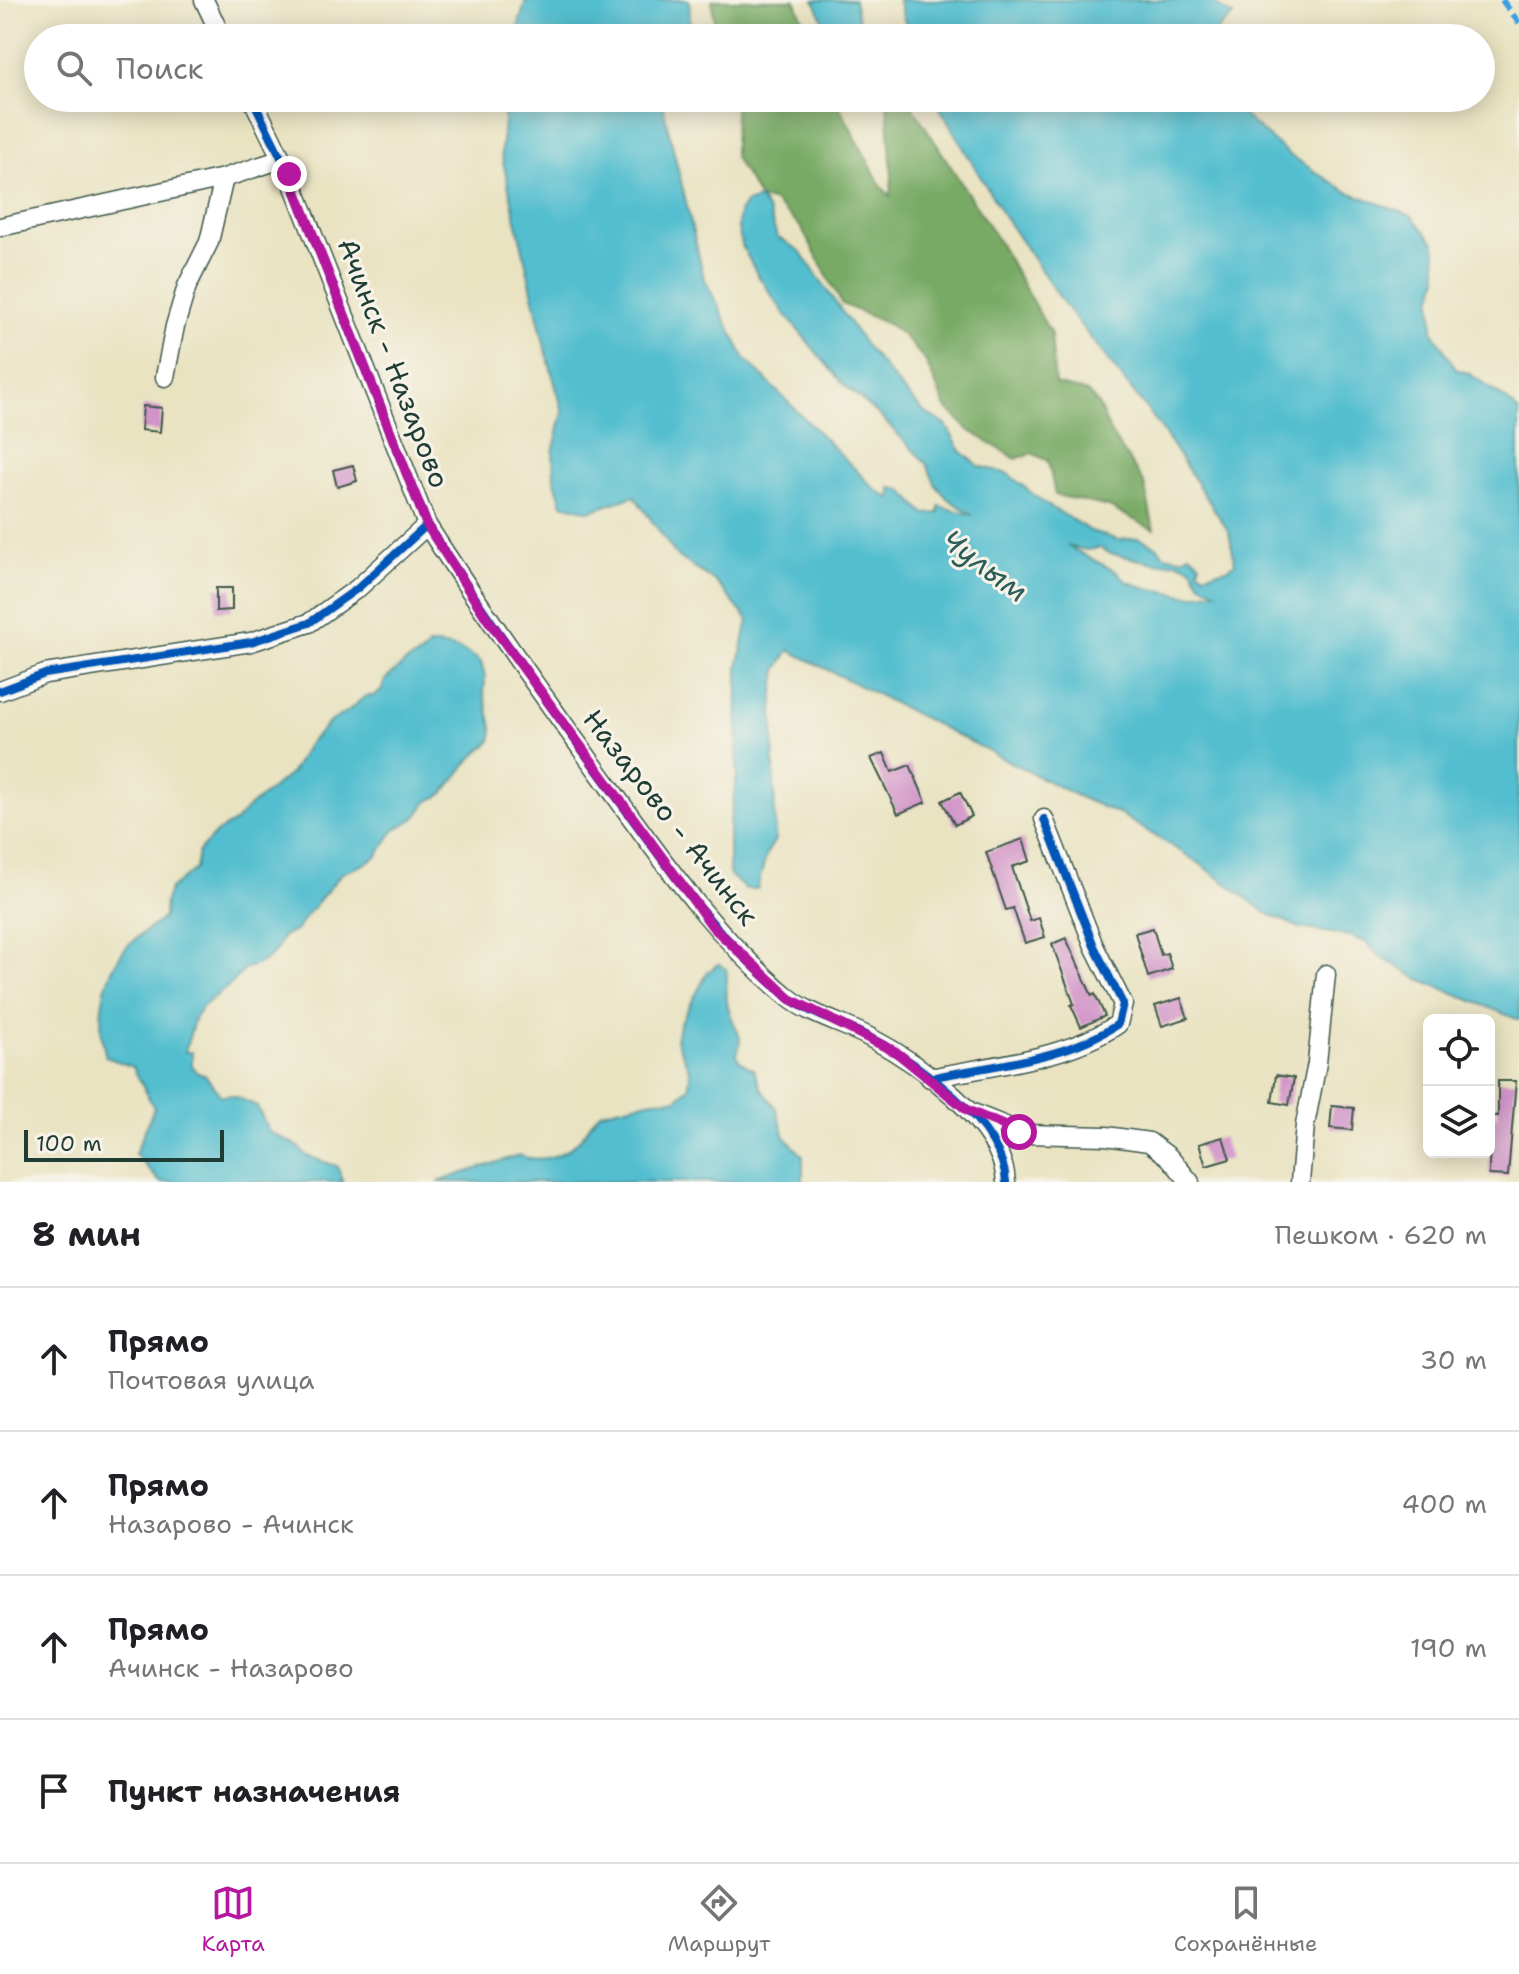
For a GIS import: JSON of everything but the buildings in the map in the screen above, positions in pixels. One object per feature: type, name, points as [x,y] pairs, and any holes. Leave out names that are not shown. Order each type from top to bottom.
[{"type":"street","points":[[204,0],[215,24]]},
{"type":"street","name":"Ачинск - Назарово","points":[[0,691],[45,674],[251,642],[309,623],[358,588],[427,525],[282,159],[259,112]]},
{"type":"street","points":[[0,227],[224,178],[282,159]]},
{"type":"street","points":[[165,377],[175,326],[187,286],[209,242],[224,178]]},
{"type":"street","name":"Назарово - Ачинск","points":[[427,525],[486,617],[713,927],[790,999],[896,1052],[967,1110]]},
{"type":"street","points":[[930,1078],[1038,1056],[1094,1040],[1118,1024],[1123,1004],[1094,946],[1044,819]]},
{"type":"street","points":[[1300,1182],[1326,974]]},
{"type":"street","points":[[967,1110],[998,1149],[1006,1182]]},
{"type":"street","points":[[967,1110],[1025,1134],[1106,1136],[1149,1142],[1169,1157],[1190,1182]]},
{"type":"green space","points":[[712,0],[795,0],[805,24],[715,24]]},
{"type":"green space","points":[[735,112],[842,112],[881,186],[890,196],[892,177],[888,112],[916,112],[997,239],[1051,334],[1055,384],[1087,392],[1098,404],[1110,432],[1144,483],[1154,530],[1109,507],[1055,495],[1048,461],[1032,453],[1016,459],[970,431],[946,408],[925,360],[902,334],[890,325],[842,304],[801,227],[773,201],[760,199],[734,157]]},
{"type":"water","points":[[526,0],[689,0],[690,24],[519,24]]},
{"type":"water","points":[[814,0],[854,0],[859,24],[825,24]]},
{"type":"water","points":[[898,0],[1209,0],[1233,16],[1224,24],[906,24]]},
{"type":"water","name":"Чулым","points":[[505,112],[664,112],[704,278],[745,359],[876,490],[891,499],[891,488],[902,490],[925,514],[939,513],[939,506],[973,515],[948,499],[935,484],[927,464],[877,413],[842,383],[784,313],[742,246],[739,213],[745,203],[760,199],[769,213],[777,237],[800,251],[865,345],[924,412],[946,425],[961,451],[979,466],[1008,474],[1044,503],[1091,531],[1118,540],[1139,538],[1158,547],[1164,555],[1182,558],[1190,554],[1200,563],[1198,569],[1204,574],[1227,569],[1235,563],[1229,532],[1156,421],[1067,308],[1002,213],[942,112],[1241,112],[1288,154],[1346,191],[1412,216],[1435,244],[1438,277],[1432,301],[1433,332],[1456,369],[1470,374],[1519,412],[1519,1020],[1417,978],[1379,956],[1366,942],[1350,936],[1300,928],[1266,913],[1199,863],[1121,815],[1077,796],[789,650],[777,670],[773,701],[775,840],[767,853],[757,889],[745,889],[729,874],[729,827],[737,776],[738,667],[748,620],[716,582],[677,556],[634,496],[590,511],[562,504],[554,478],[553,452],[563,412],[544,344],[501,153]],"holes":[[[1067,546],[1087,550],[1100,548],[1109,553],[1155,563],[1179,562],[1192,568],[1201,584],[1216,591],[1190,596],[1142,587],[1126,581],[1117,572]]]},
{"type":"water","points":[[429,645],[456,649],[481,662],[485,677],[484,694],[493,730],[491,741],[469,761],[443,794],[427,802],[415,818],[394,830],[377,856],[342,873],[297,930],[283,936],[266,960],[244,970],[203,1006],[194,1019],[185,1052],[192,1052],[192,1065],[197,1073],[205,1075],[221,1096],[232,1095],[257,1106],[269,1132],[296,1145],[307,1156],[337,1166],[343,1182],[160,1182],[135,1154],[154,1108],[133,1067],[106,1057],[101,1015],[110,974],[129,945],[164,917],[165,900],[170,889],[195,869],[198,852],[217,832],[236,821],[291,773],[309,743],[330,722],[364,697],[376,695],[382,690],[385,680],[406,662],[422,654]]},
{"type":"water","points":[[718,964],[727,969],[727,1003],[740,1042],[736,1054],[740,1061],[754,1070],[762,1090],[776,1107],[785,1137],[803,1156],[803,1182],[437,1182],[519,1155],[535,1159],[552,1157],[574,1145],[600,1112],[653,1100],[677,1099],[689,1087],[690,1071],[676,1040],[679,1025],[708,972]]},
{"type":"marked path","points":[[1502,0],[1519,23]]},
{"type":"cycle path","points":[[0,691],[45,674],[251,642],[309,623],[358,588],[427,525],[289,174],[259,112]]},
{"type":"cycle path","points":[[427,525],[561,720],[669,869],[713,923],[762,974],[796,1003],[889,1048],[933,1078],[974,1117],[990,1138],[1001,1160],[1006,1182]]},
{"type":"cycle path","points":[[930,1078],[1052,1053],[1075,1046],[1118,1024],[1123,1004],[1094,946],[1044,819]]},
{"type":"route","points":[[289,174],[427,525],[486,617],[713,927],[790,999],[896,1052],[967,1110],[1019,1132]]}]
